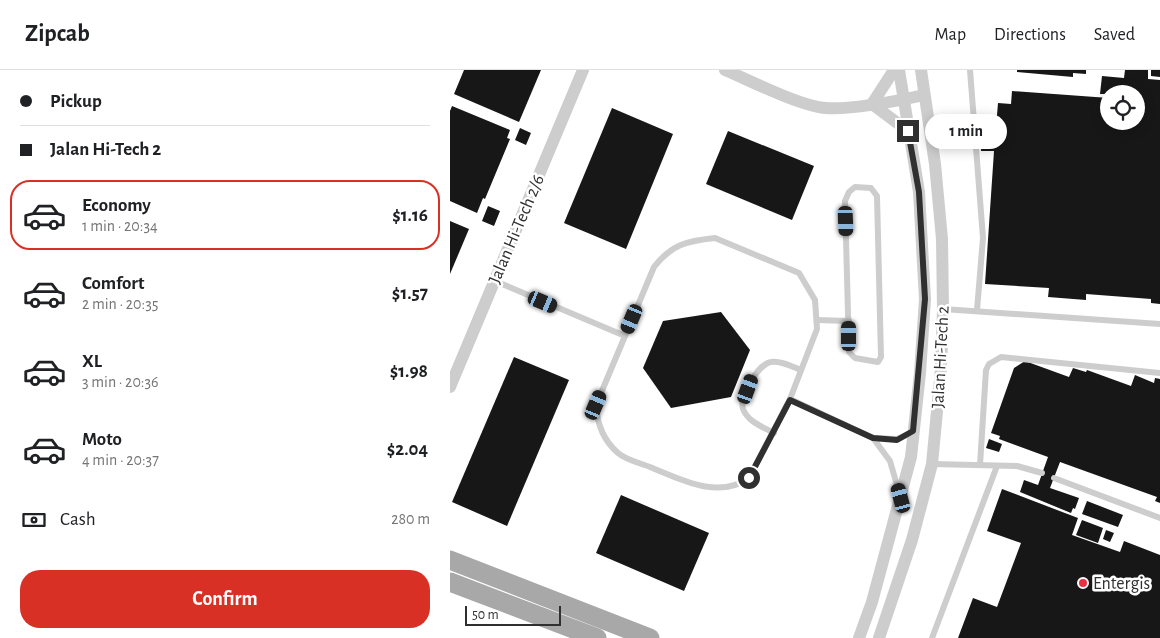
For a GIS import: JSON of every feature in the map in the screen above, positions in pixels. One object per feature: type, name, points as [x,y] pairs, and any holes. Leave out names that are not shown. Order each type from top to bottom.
[{"type":"main road","points":[[450,560],[650,638]]},
{"type":"main road","points":[[450,582],[597,638]]},
{"type":"street","name":"Jalan Hi-Tech 2/6","points":[[450,387],[583,70]]},
{"type":"street","points":[[725,70],[808,104],[825,108],[903,100],[924,95]]},
{"type":"street","points":[[872,104],[894,70]]},
{"type":"street","name":"Jalan Hi-Tech 2","points":[[859,638],[872,602],[911,457],[925,299],[919,192],[899,70]]},
{"type":"street","name":"Jalan Hi-Tech 2","points":[[879,638],[912,540],[932,464],[941,369],[943,309],[942,239],[935,164],[921,70]]},
{"type":"street","points":[[872,104],[908,131]]},
{"type":"lane","points":[[970,70],[983,238],[977,310]]},
{"type":"lane","points":[[855,187],[871,188],[877,196],[881,357],[878,362],[852,356],[849,352],[849,321],[845,201],[848,192],[855,187]]},
{"type":"lane","points":[[715,238],[799,273],[815,300],[817,328],[790,400],[749,478],[741,484],[720,487],[700,486],[622,456],[607,440],[597,424],[596,405],[625,336],[654,267],[665,254],[686,243],[715,238]]},
{"type":"lane","points":[[494,281],[625,336]]},
{"type":"lane","points":[[943,309],[1160,324]]},
{"type":"lane","points":[[817,320],[849,321]]},
{"type":"lane","points":[[980,465],[986,370],[994,360],[1002,357],[1160,373]]},
{"type":"lane","points":[[774,433],[754,423],[743,409],[753,375],[765,363],[774,361],[801,370]]},
{"type":"lane","points":[[790,400],[873,438],[897,440],[913,431]]},
{"type":"lane","points":[[873,438],[890,461],[901,498]]},
{"type":"lane","points":[[932,464],[1017,466],[1042,473]]},
{"type":"lane","points":[[932,638],[997,466]]},
{"type":"lane","points":[[1054,478],[1160,518]]},
{"type":"building","points":[[464,70],[541,70],[519,122],[454,94]]},
{"type":"building","points":[[1017,70],[1086,70],[1086,74],[1073,73],[1073,77],[1017,72]]},
{"type":"building","points":[[1125,70],[1148,70],[1148,79],[1160,80],[1160,304],[1151,303],[1151,299],[1086,294],[1086,300],[1048,297],[1049,288],[985,284],[994,151],[981,151],[983,126],[996,127],[998,103],[1011,104],[1012,91],[1100,97],[1100,130],[1145,130],[1145,85],[1101,85],[1102,76],[1124,78]]},
{"type":"building","points":[[1151,70],[1160,70],[1160,77],[1151,76]]},
{"type":"building","points":[[452,106],[510,130],[507,138],[510,139],[485,199],[483,198],[477,213],[450,201],[450,111]]},
{"type":"building","points":[[612,108],[673,134],[626,249],[564,223]]},
{"type":"building","points":[[520,128],[531,133],[526,145],[515,140]]},
{"type":"building","points":[[728,131],[814,166],[792,220],[706,184]]},
{"type":"building","points":[[488,206],[500,211],[494,226],[482,221]]},
{"type":"building","points":[[450,221],[469,229],[450,274]]},
{"type":"building","points":[[721,312],[750,350],[731,397],[671,408],[643,368],[663,321]]},
{"type":"building","points":[[514,357],[569,380],[507,526],[452,502]]},
{"type":"building","points":[[1025,361],[1069,377],[1073,368],[1086,372],[1087,370],[1131,386],[1135,375],[1154,383],[1155,378],[1160,379],[1160,503],[1155,501],[1157,497],[1060,462],[1050,488],[1079,498],[1075,509],[1073,508],[1071,513],[1020,492],[1024,480],[1038,485],[1048,457],[999,439],[1000,436],[991,433],[1014,368]]},
{"type":"building","points":[[989,439],[1002,444],[999,452],[986,448]]},
{"type":"building","name":"Entergis","points":[[1002,489],[1078,518],[1072,535],[1120,552],[1124,541],[1160,555],[1160,638],[958,638],[973,598],[997,607],[1021,543],[987,531]]},
{"type":"building","points":[[621,495],[709,533],[684,591],[596,553]]},
{"type":"building","points":[[1087,501],[1123,515],[1118,527],[1082,514]]},
{"type":"building","points":[[1082,520],[1103,528],[1098,543],[1076,535]]},
{"type":"building","points":[[1106,530],[1114,533],[1110,542],[1103,539]]},
{"type":"place","name":"Entergis","points":[[1083,583]]},
{"type":"route","points":[[749,478],[790,400],[873,438],[897,440],[913,431],[920,373],[925,299],[919,192],[908,131]]}]
